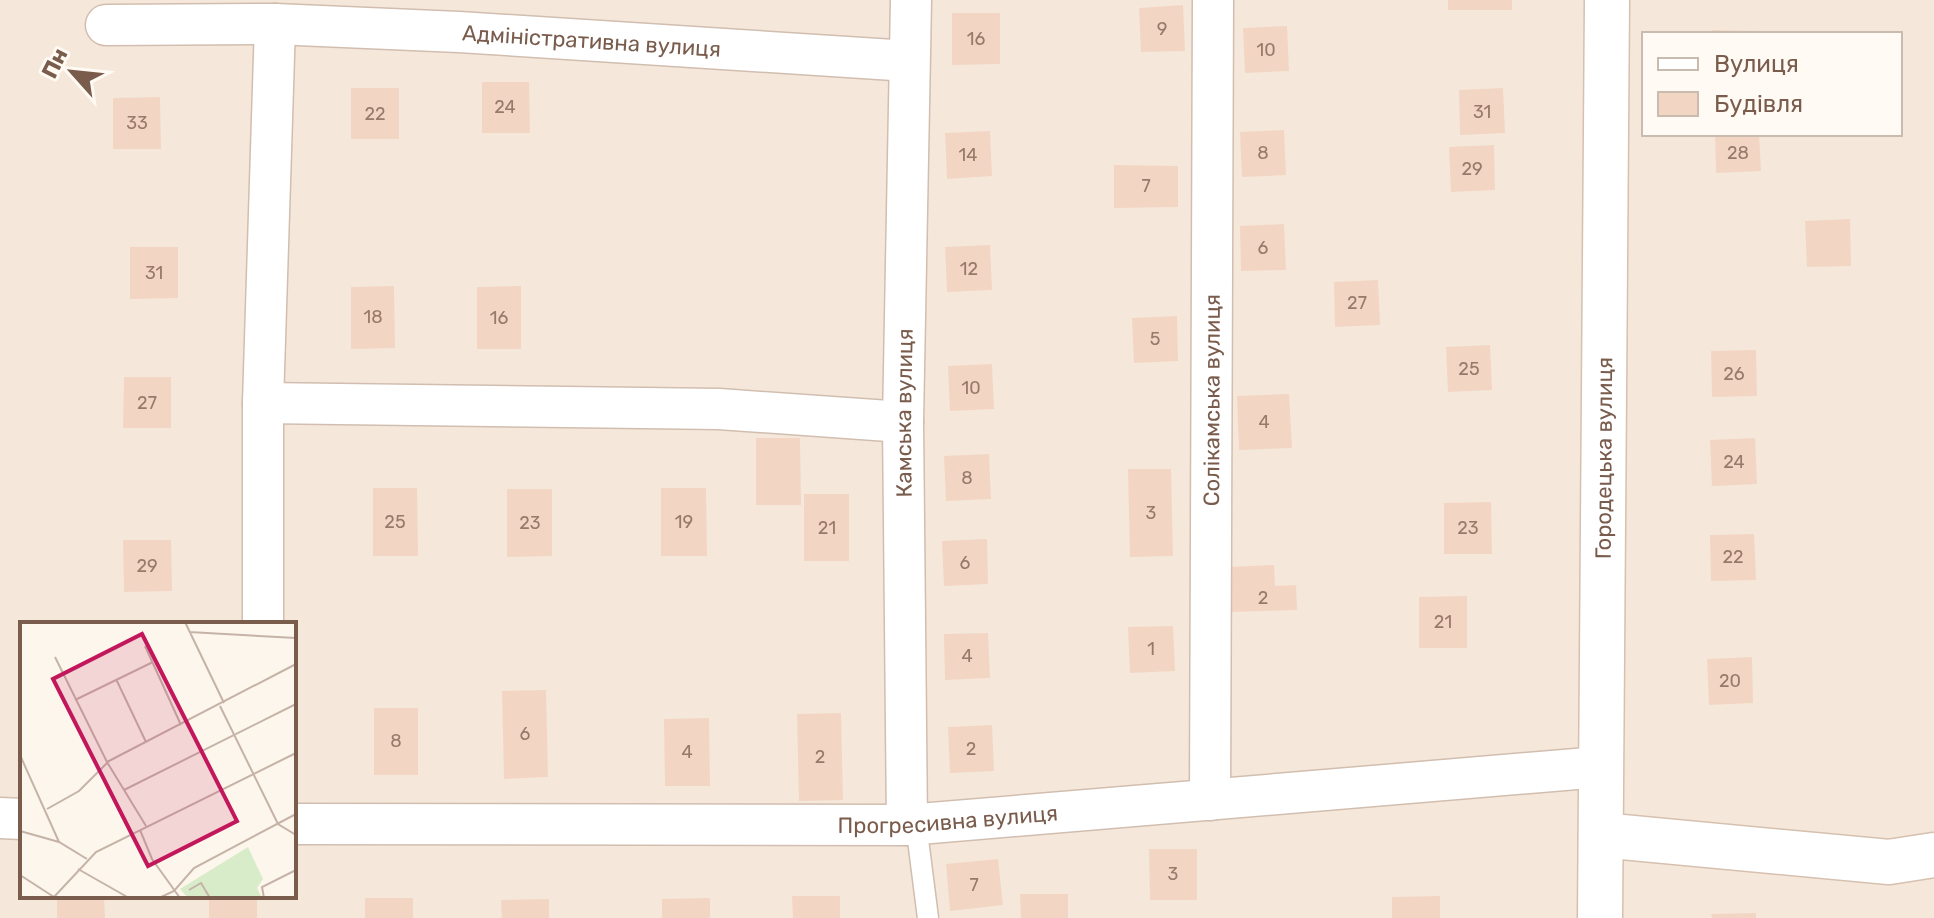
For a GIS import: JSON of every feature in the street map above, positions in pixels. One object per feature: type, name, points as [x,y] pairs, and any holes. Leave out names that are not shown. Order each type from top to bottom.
[{"type":"main road","name":"Городецька вулиця","points":[[1600,918],[1607,0]]},
{"type":"main road","points":[[1601,835],[1889,862],[1934,855]]},
{"type":"street","name":"Камська вулиця","points":[[911,0],[903,422],[912,824]]},
{"type":"street","name":"Солікамська вулиця","points":[[1210,800],[1213,0]]},
{"type":"street","name":"Адміністративна вулиця","points":[[106,25],[275,24],[459,32],[909,61]]},
{"type":"street","points":[[263,622],[263,403],[275,24]]},
{"type":"street","points":[[263,403],[719,409],[903,422]]},
{"type":"street","name":"Прогресивна вулиця","points":[[296,824],[912,824],[1600,767]]},
{"type":"street","points":[[0,818],[20,819]]},
{"type":"lane","points":[[912,824],[928,918]]},
{"type":"shaded area","points":[[0,0],[1934,0],[1934,918],[0,918]]},
{"type":"building","points":[[1448,0],[1512,0],[1512,10],[1448,10]]},
{"type":"building","points":[[1183,5],[1185,51],[1141,52],[1139,8]]},
{"type":"building","points":[[952,13],[1000,13],[1000,64],[952,65]]},
{"type":"building","points":[[1287,26],[1289,71],[1245,73],[1243,28]]},
{"type":"building","points":[[1712,30],[1761,31],[1761,32]]},
{"type":"building","points":[[482,82],[529,82],[530,133],[482,133]]},
{"type":"building","points":[[351,88],[399,88],[399,139],[351,139]]},
{"type":"building","points":[[1503,88],[1505,133],[1460,135],[1459,90]]},
{"type":"building","points":[[160,97],[161,149],[113,149],[113,98]]},
{"type":"building","points":[[1284,130],[1286,175],[1242,177],[1240,132]]},
{"type":"building","points":[[990,131],[992,176],[947,179],[945,133]]},
{"type":"building","points":[[1715,136],[1759,136],[1761,171],[1716,173]]},
{"type":"building","points":[[1494,145],[1495,190],[1451,192],[1449,147]]},
{"type":"building","points":[[1114,165],[1178,166],[1178,207],[1114,208]]},
{"type":"building","points":[[1850,219],[1851,266],[1807,267],[1805,221]]},
{"type":"building","points":[[1284,224],[1286,270],[1241,271],[1240,226]]},
{"type":"building","points":[[990,245],[992,290],[947,292],[945,247]]},
{"type":"building","points":[[130,247],[178,247],[178,298],[130,299]]},
{"type":"building","points":[[1378,280],[1380,325],[1335,327],[1334,282]]},
{"type":"building","points":[[394,286],[395,348],[351,349],[351,287]]},
{"type":"building","points":[[521,286],[521,349],[477,349],[477,287]]},
{"type":"building","points":[[1177,316],[1178,361],[1134,363],[1132,318]]},
{"type":"building","points":[[1490,345],[1492,390],[1448,392],[1446,347]]},
{"type":"building","points":[[1756,350],[1757,396],[1712,397],[1711,351]]},
{"type":"building","points":[[992,364],[994,409],[950,411],[948,366]]},
{"type":"building","points":[[124,377],[171,377],[171,428],[123,428]]},
{"type":"building","points":[[1289,394],[1292,448],[1239,450],[1237,396]]},
{"type":"building","points":[[756,438],[800,438],[801,505],[756,505]]},
{"type":"building","points":[[1755,438],[1757,484],[1712,486],[1710,440]]},
{"type":"building","points":[[989,454],[991,499],[946,501],[944,456]]},
{"type":"building","points":[[1128,469],[1171,469],[1173,556],[1130,557]]},
{"type":"building","points":[[373,488],[417,488],[418,556],[373,556]]},
{"type":"building","points":[[661,488],[706,488],[707,556],[661,556]]},
{"type":"building","points":[[507,489],[552,489],[552,556],[507,557]]},
{"type":"building","points":[[804,494],[849,494],[849,561],[804,561]]},
{"type":"building","points":[[1491,502],[1492,554],[1444,554],[1444,503]]},
{"type":"building","points":[[1754,534],[1756,580],[1711,581],[1710,535]]},
{"type":"building","points":[[987,539],[988,584],[944,586],[942,541]]},
{"type":"building","points":[[123,540],[171,540],[172,591],[124,592]]},
{"type":"building","points":[[1274,565],[1275,586],[1296,585],[1297,610],[1230,612],[1229,567]]},
{"type":"building","points":[[1467,596],[1467,648],[1419,648],[1419,597]]},
{"type":"building","points":[[1173,626],[1175,671],[1130,673],[1128,627]]},
{"type":"building","points":[[988,633],[990,678],[945,680],[944,634]]},
{"type":"building","points":[[1752,657],[1753,703],[1709,705],[1707,659]]},
{"type":"building","points":[[546,690],[548,777],[504,779],[502,691]]},
{"type":"building","points":[[374,708],[418,708],[418,775],[374,775]]},
{"type":"building","points":[[841,713],[843,800],[799,801],[797,714]]},
{"type":"building","points":[[709,718],[710,786],[665,786],[664,719]]},
{"type":"building","points":[[992,725],[994,771],[950,773],[948,727]]},
{"type":"building","points":[[1149,849],[1197,849],[1197,900],[1150,900]]},
{"type":"building","points":[[998,859],[1003,905],[950,911],[946,864]]},
{"type":"building","points":[[1020,894],[1068,894],[1068,918],[1021,918]]},
{"type":"building","points":[[792,896],[840,896],[840,918],[793,918]]},
{"type":"building","points":[[1440,896],[1440,918],[1392,918],[1392,897]]},
{"type":"building","points":[[57,898],[104,898],[105,918],[57,918]]},
{"type":"building","points":[[209,898],[257,898],[257,918],[209,918]]},
{"type":"building","points":[[365,898],[413,898],[413,918],[365,918]]},
{"type":"building","points":[[710,898],[710,918],[662,918],[662,899]]},
{"type":"building","points":[[549,899],[549,918],[502,918],[501,900]]},
{"type":"building","points":[[1756,913],[1756,918],[1712,918],[1711,914]]}]
